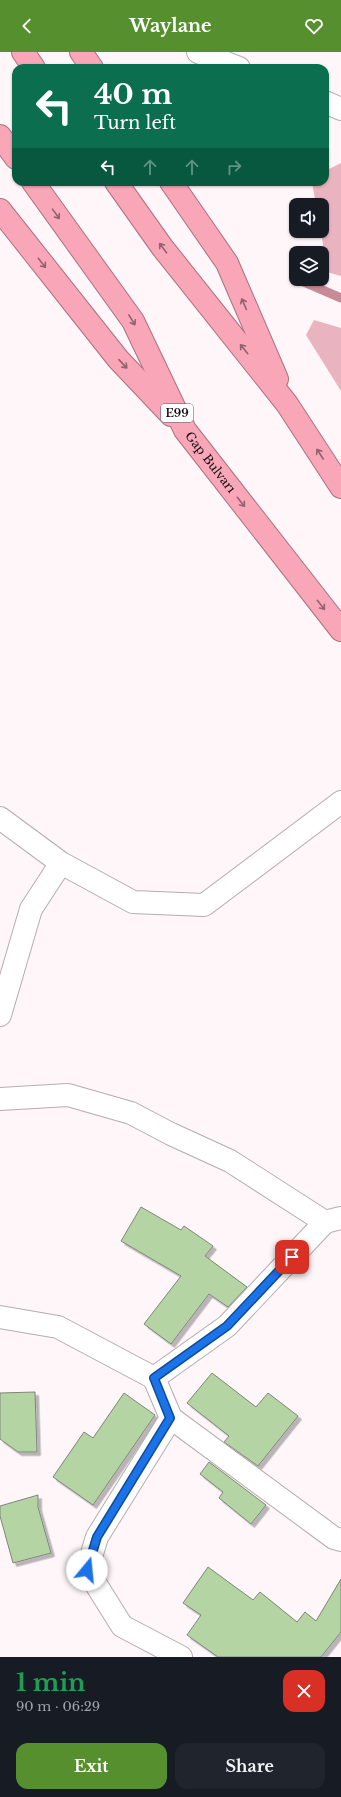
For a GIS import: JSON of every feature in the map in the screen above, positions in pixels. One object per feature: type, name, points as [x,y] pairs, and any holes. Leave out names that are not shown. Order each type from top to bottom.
[{"type":"highway","points":[[23,52],[31,64]]},
{"type":"highway","points":[[81,52],[89,64]]},
{"type":"highway","points":[[0,136],[12,152]]},
{"type":"highway","name":"Gap Bulvarı","points":[[36,186],[133,321],[185,430],[341,630]]},
{"type":"highway","points":[[119,186],[162,247],[287,404],[341,487]]},
{"type":"highway","points":[[174,186],[227,263],[287,404]]},
{"type":"highway","points":[[0,210],[118,359],[185,430]]},
{"type":"street","points":[[198,52],[229,64]]},
{"type":"street","points":[[329,104],[341,109]]},
{"type":"street","points":[[0,818],[61,863],[133,902],[204,905],[341,802]]},
{"type":"street","points":[[0,1015],[31,908],[61,863]]},
{"type":"street","points":[[0,1099],[68,1095],[131,1113],[171,1134],[230,1161],[333,1220],[227,1326],[154,1378]]},
{"type":"street","points":[[0,1317],[58,1327],[154,1378],[170,1418],[334,1538],[341,1540]]},
{"type":"street","points":[[170,1418],[97,1537],[87,1570],[122,1626],[181,1657]]},
{"type":"shaded area","points":[[341,163],[341,276],[329,273],[329,246],[323,246],[322,238],[329,238],[329,198],[315,198],[313,186],[329,186],[329,169]]},
{"type":"shaded area","points":[[314,320],[341,328],[341,391],[306,335]]},
{"type":"building","points":[[141,1207],[181,1230],[184,1226],[213,1246],[205,1256],[247,1287],[228,1307],[209,1294],[171,1344],[144,1324],[181,1276],[121,1241]]},
{"type":"building","points":[[212,1373],[256,1407],[268,1393],[298,1416],[258,1466],[224,1442],[229,1436],[187,1403]]},
{"type":"building","points":[[35,1392],[37,1452],[18,1452],[0,1439],[0,1393]]},
{"type":"building","points":[[124,1393],[155,1415],[93,1505],[53,1477],[84,1432],[93,1438]]},
{"type":"building","points":[[209,1462],[266,1505],[251,1524],[219,1498],[223,1492],[200,1474]]},
{"type":"building","points":[[38,1495],[38,1507],[51,1553],[13,1563],[0,1516],[0,1506]]},
{"type":"building","points":[[208,1567],[253,1600],[260,1592],[297,1622],[305,1612],[316,1621],[341,1579],[341,1632],[321,1657],[218,1657],[187,1635],[201,1615],[183,1603]]},
{"type":"waterway","points":[[313,286],[341,298]]},
{"type":"route","points":[[87,1570],[97,1537],[170,1418],[154,1378],[227,1326],[292,1257]]}]
